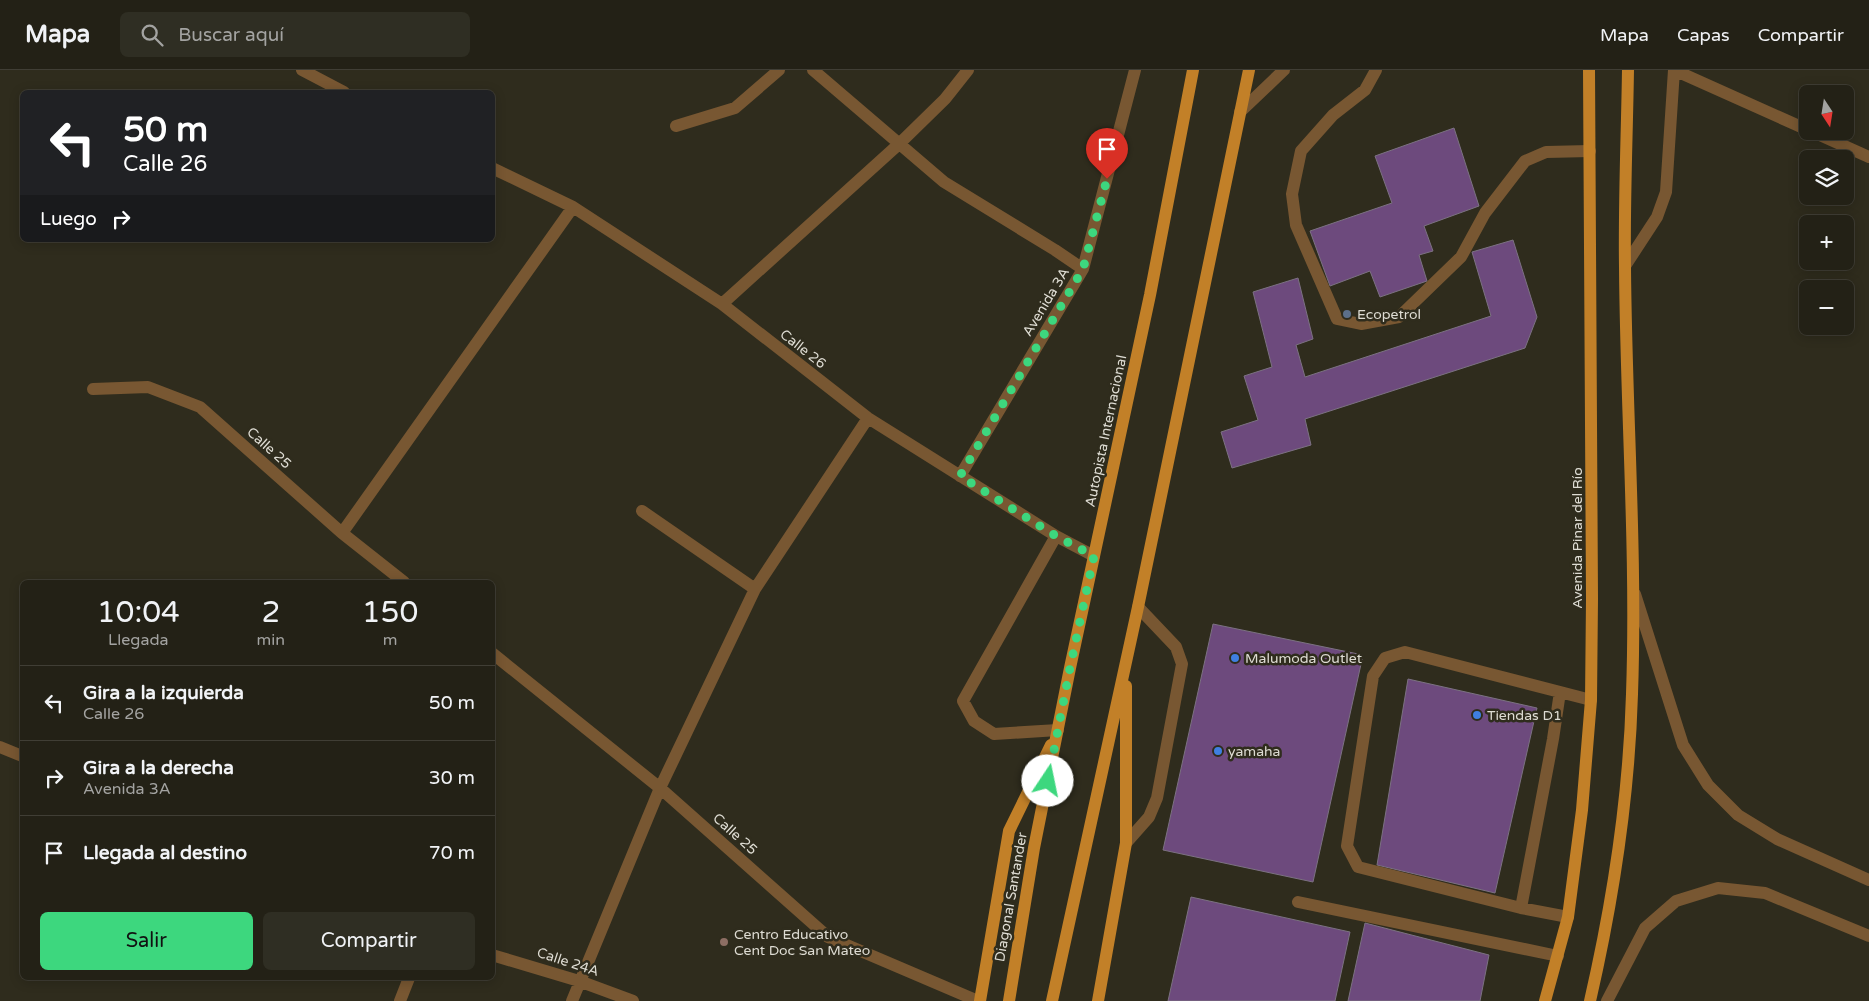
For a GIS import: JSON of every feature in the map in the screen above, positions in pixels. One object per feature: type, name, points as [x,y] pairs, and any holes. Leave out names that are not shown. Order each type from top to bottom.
[{"type":"main road","name":"Autopista Internacional","points":[[1045,798],[1070,668],[1150,295],[1193,70]]},
{"type":"main road","points":[[1052,1001],[1138,607],[1249,70]]},
{"type":"main road","name":"Avenida Pinar del Río","points":[[1546,1001],[1568,918],[1582,810],[1591,700],[1589,70]]},
{"type":"main road","points":[[1590,1001],[1614,881],[1625,791],[1632,695],[1633,587],[1625,266],[1628,70]]},
{"type":"main road","points":[[1098,1001],[1126,843],[1126,659]]},
{"type":"main road","points":[[979,1001],[1009,831],[1058,730]]},
{"type":"main road","name":"Diagonal Santander","points":[[1009,1001],[1045,798]]},
{"type":"street","points":[[302,70],[340,90]]},
{"type":"street","points":[[676,126],[735,108],[779,70]]},
{"type":"street","points":[[813,70],[944,182],[1083,269]]},
{"type":"street","points":[[722,304],[899,144],[945,99],[968,70]]},
{"type":"street","name":"Avenida 3A","points":[[960,476],[1083,269],[1135,70]]},
{"type":"street","points":[[1240,112],[1284,70]]},
{"type":"street","points":[[1376,70],[1365,90],[1333,115],[1301,151],[1292,194],[1296,225],[1337,319],[1361,324],[1398,317],[1460,257],[1485,213],[1525,161],[1546,152],[1590,151]]},
{"type":"street","points":[[1625,266],[1657,217],[1666,192],[1674,70],[1799,126]]},
{"type":"street","points":[[1831,140],[1869,157]]},
{"type":"street","name":"Calle 26","points":[[495,169],[573,208],[722,304],[868,418],[1056,536],[1094,556]]},
{"type":"street","points":[[342,533],[573,208]]},
{"type":"street","name":"Calle 25","points":[[93,389],[148,388],[200,407],[342,533],[401,580]]},
{"type":"street","points":[[572,1001],[660,788],[755,589],[868,418]]},
{"type":"street","points":[[642,511],[755,589]]},
{"type":"street","points":[[1056,536],[963,700],[974,721],[994,734],[1058,730]]},
{"type":"street","points":[[1633,587],[1683,745],[1708,786],[1738,815],[1777,839],[1869,880]]},
{"type":"street","points":[[1126,843],[1150,817],[1156,798],[1182,664],[1176,647],[1138,607]]},
{"type":"street","points":[[1568,918],[1358,867],[1347,846],[1374,676],[1385,658],[1405,652],[1591,700]]},
{"type":"street","name":"Calle 25","points":[[495,656],[660,788],[828,938],[979,1001]]},
{"type":"street","points":[[1521,908],[1560,692]]},
{"type":"street","points":[[0,746],[20,755]]},
{"type":"street","points":[[1607,1001],[1646,928],[1676,901],[1718,888],[1765,893],[1869,936]]},
{"type":"street","points":[[1298,902],[1558,956]]},
{"type":"street","name":"Calle 24A","points":[[495,956],[579,981],[633,1001]]},
{"type":"street","points":[[400,1001],[408,980]]},
{"type":"building","points":[[1454,128],[1479,206],[1424,226],[1433,251],[1419,255],[1427,281],[1380,297],[1370,271],[1330,286],[1310,231],[1392,203],[1375,156]]},
{"type":"building","points":[[1513,240],[1537,317],[1525,348],[1305,419],[1311,445],[1232,468],[1221,432],[1258,420],[1244,376],[1272,367],[1253,292],[1298,278],[1313,339],[1296,345],[1305,377],[1491,316],[1472,252]]},
{"type":"building","points":[[1213,624],[1363,655],[1313,882],[1163,850]]},
{"type":"building","points":[[1408,679],[1537,708],[1495,893],[1377,865]]},
{"type":"building","points":[[1191,897],[1350,932],[1335,1001],[1168,1001]]},
{"type":"building","points":[[1365,923],[1489,955],[1480,1001],[1348,1001]]},
{"type":"place","name":"Ecopetrol","points":[[1347,314]]},
{"type":"place","name":"Malumoda Outlet","points":[[1235,658]]},
{"type":"place","name":"Tiendas D1","points":[[1477,715]]},
{"type":"place","name":"yamaha","points":[[1218,751]]},
{"type":"place","name":"Centro Educativo Cent Doc San Mateo","points":[[724,942]]},
{"type":"route","points":[[1048,781],[1094,556],[1056,536],[960,476],[1083,269],[1107,179]]}]
